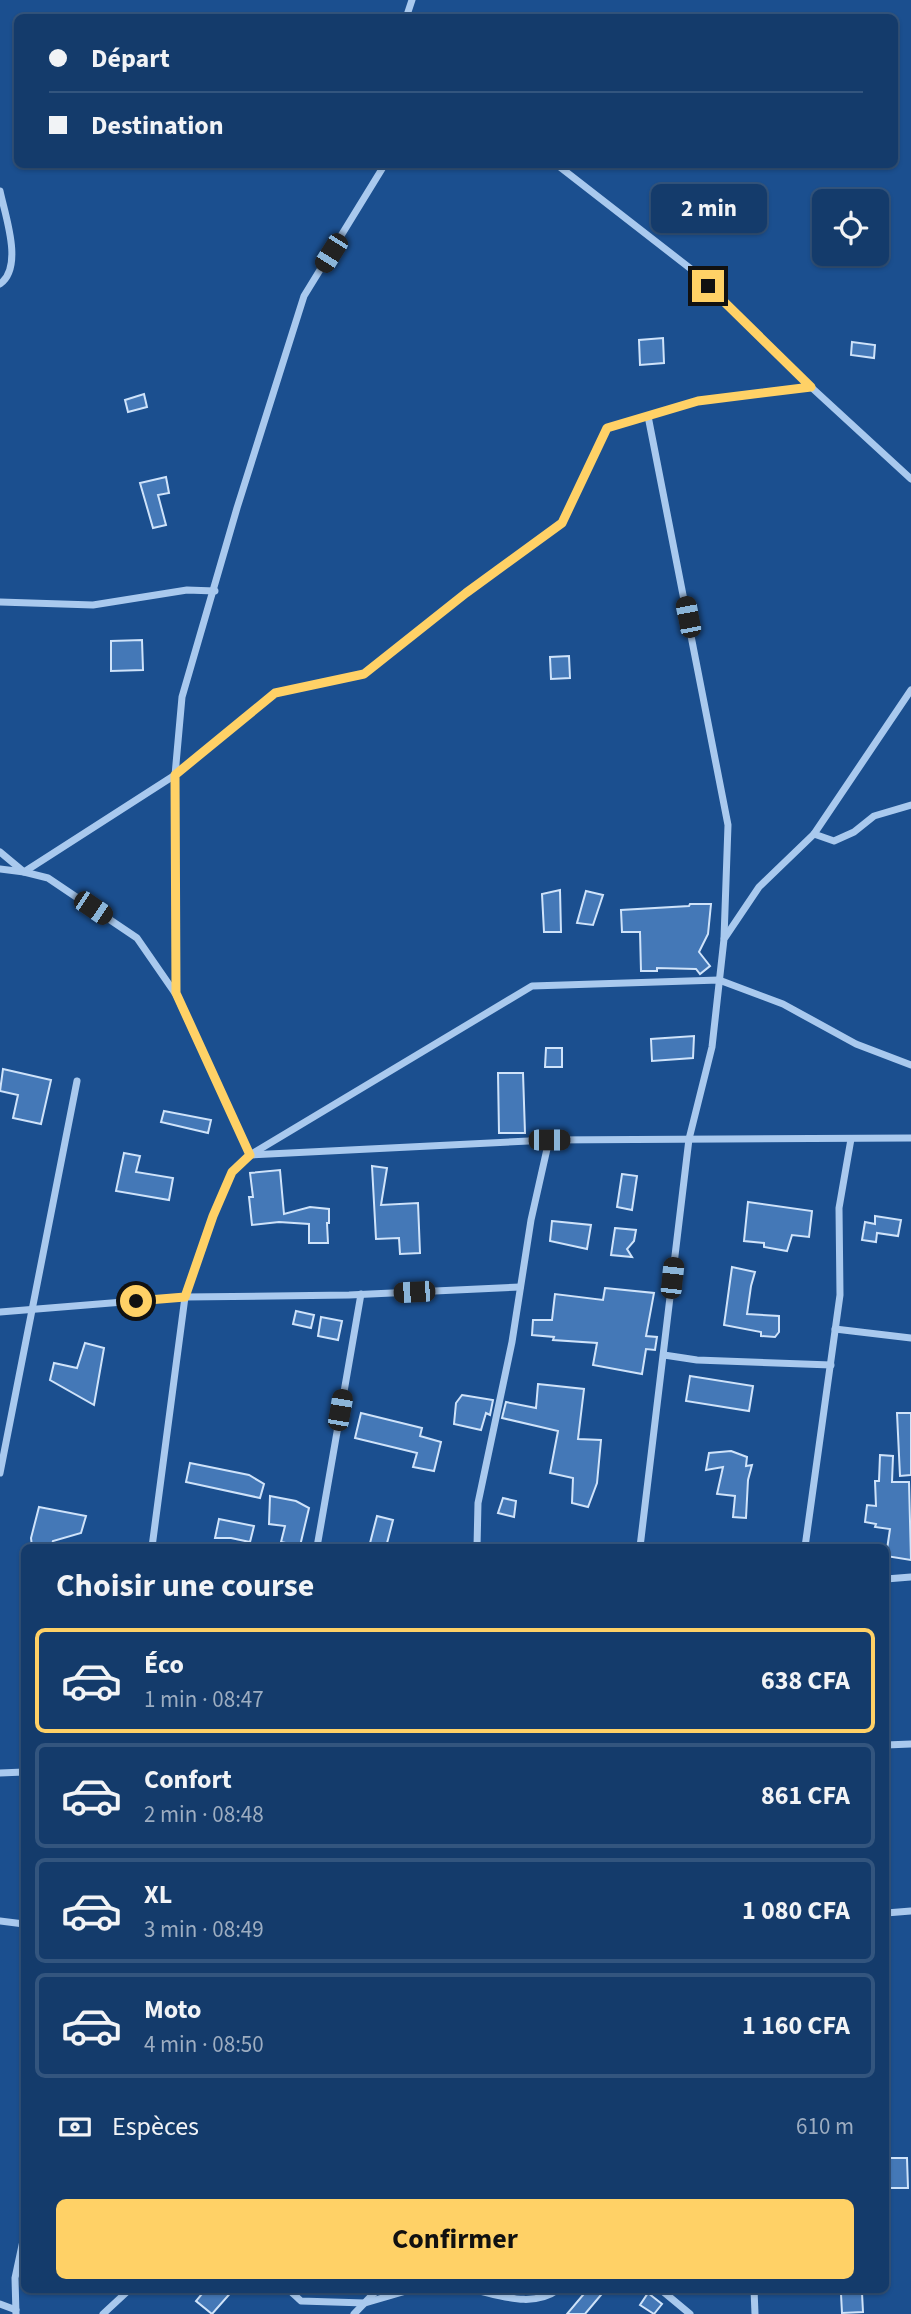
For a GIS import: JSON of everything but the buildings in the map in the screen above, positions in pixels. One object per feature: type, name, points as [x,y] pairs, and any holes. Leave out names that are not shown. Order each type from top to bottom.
[{"type":"street","points":[[176,993],[175,775],[182,697],[237,509],[304,296],[382,168]]},
{"type":"street","points":[[561,168],[691,269],[811,387],[911,479]]},
{"type":"street","points":[[0,191],[10,234],[12,257],[10,270],[0,284]]},
{"type":"street","points":[[24,872],[175,775],[275,693],[364,674],[466,593],[562,523],[607,428],[698,401],[811,387]]},
{"type":"street","points":[[640,1544],[689,1139],[712,1048],[724,939],[728,825],[648,415]]},
{"type":"street","points":[[0,602],[93,605],[187,590],[215,591]]},
{"type":"street","points":[[724,939],[759,887],[814,834],[911,690]]},
{"type":"street","points":[[814,834],[834,841],[854,832],[874,816],[911,805]]},
{"type":"street","points":[[0,852],[24,872]]},
{"type":"street","points":[[0,869],[48,878],[137,938],[176,993],[250,1155]]},
{"type":"street","points":[[152,1544],[185,1297],[213,1216],[232,1172],[250,1155],[532,986],[719,981],[783,1004],[856,1044],[911,1065]]},
{"type":"street","points":[[0,1473],[77,1081]]},
{"type":"street","points":[[250,1155],[549,1140],[911,1138]]},
{"type":"street","points":[[805,1544],[840,1295],[839,1208],[851,1139]]},
{"type":"street","points":[[477,1544],[478,1503],[512,1342],[531,1220],[549,1140]]},
{"type":"street","points":[[0,1312],[185,1297],[360,1294],[520,1287]]},
{"type":"street","points":[[318,1544],[360,1294]]},
{"type":"street","points":[[835,1329],[911,1338]]},
{"type":"street","points":[[664,1355],[697,1360],[831,1364]]},
{"type":"street","points":[[889,1579],[911,1577]]},
{"type":"street","points":[[889,1745],[911,1744]]},
{"type":"street","points":[[0,1773],[21,1772]]},
{"type":"street","points":[[889,1913],[911,1911]]},
{"type":"street","points":[[0,1921],[21,1924]]},
{"type":"street","points":[[0,2304],[16,2312],[15,2278],[21,2250]]},
{"type":"street","points":[[103,2314],[126,2293]]},
{"type":"street","points":[[292,2293],[301,2301],[365,2302],[398,2293]]},
{"type":"street","points":[[354,2314],[374,2293]]},
{"type":"street","points":[[488,2293],[523,2301],[553,2293]]},
{"type":"street","points":[[665,2293],[690,2314]]},
{"type":"street","points":[[754,2293],[755,2314]]},
{"type":"route","points":[[136,1301],[185,1297],[213,1216],[232,1172],[250,1155],[176,993],[175,775],[275,693],[364,674],[466,593],[562,523],[607,428],[698,401],[811,387],[708,286]]}]
